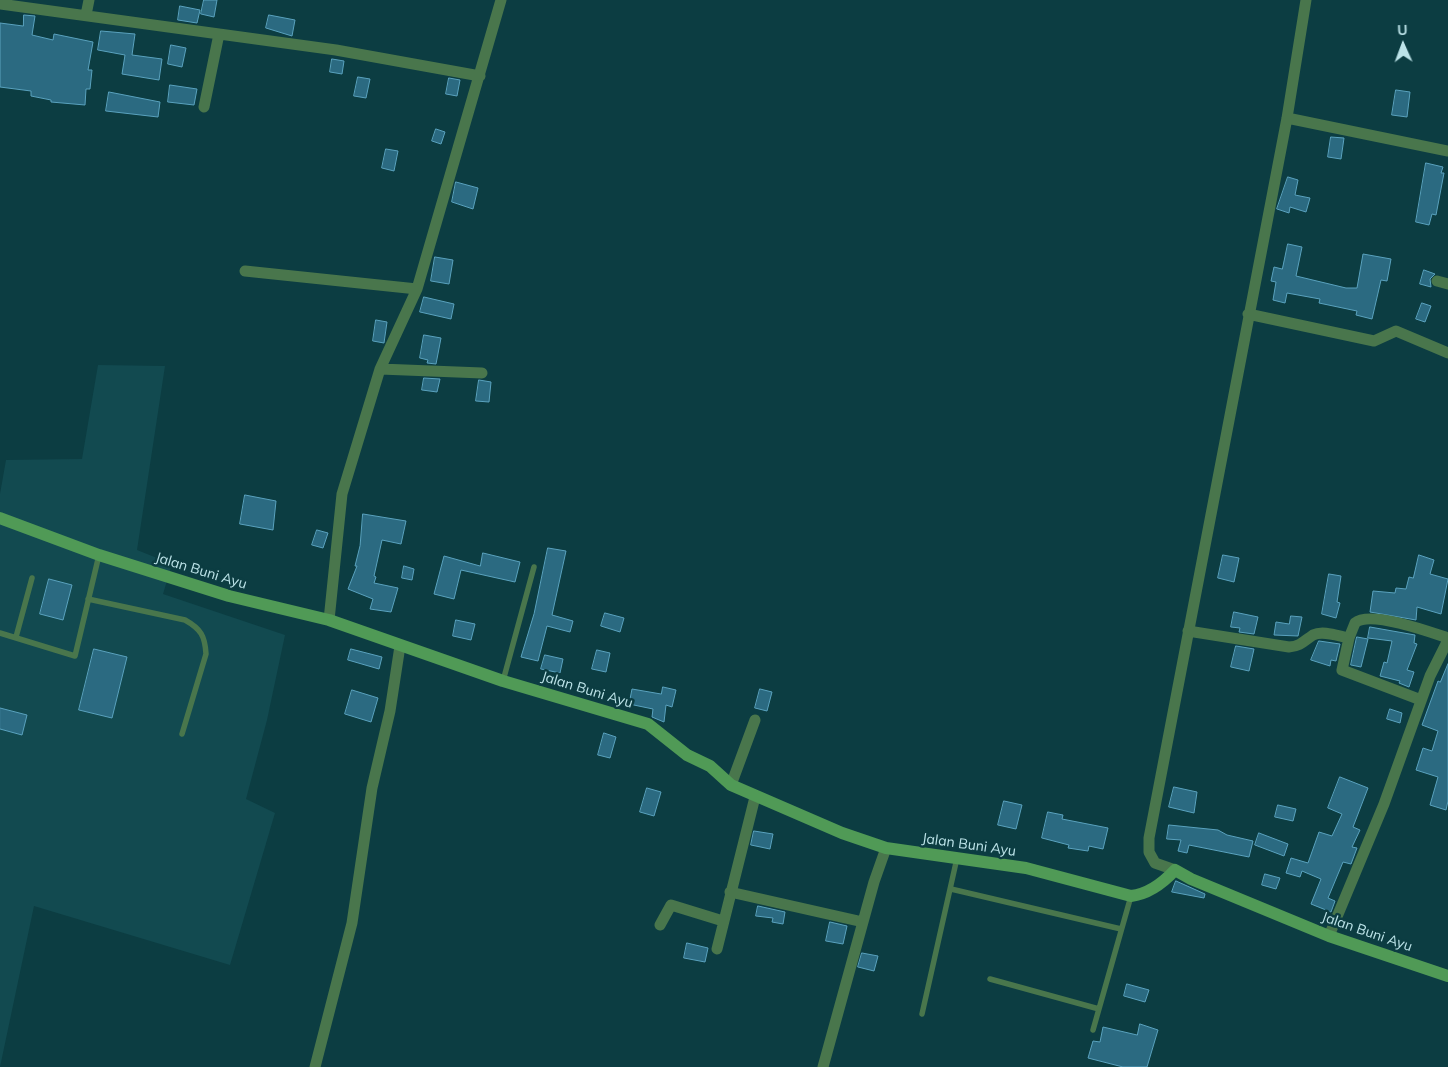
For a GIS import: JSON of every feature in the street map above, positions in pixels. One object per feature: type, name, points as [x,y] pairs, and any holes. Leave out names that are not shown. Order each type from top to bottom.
[{"type":"main road","name":"Jalan Buni Ayu","points":[[0,518],[99,555],[229,596],[329,620],[503,681],[648,724],[688,755],[710,766],[731,785],[842,833],[886,848],[1026,868],[1131,896]]},
{"type":"main road","name":"Jalan Buni Ayu","points":[[1172,873],[1329,936],[1448,976]]},
{"type":"main road","points":[[1131,896],[1144,894],[1172,873]]},
{"type":"street","points":[[86,15],[88,0]]},
{"type":"street","points":[[329,620],[342,494],[380,369],[417,289],[473,75],[501,0]]},
{"type":"street","points":[[1172,873],[1155,863],[1149,852],[1149,838],[1287,118],[1306,0]]},
{"type":"street","points":[[0,4],[336,50],[473,75]]},
{"type":"street","points":[[204,107],[219,34]]},
{"type":"street","points":[[1287,118],[1448,151]]},
{"type":"street","points":[[245,271],[417,289]]},
{"type":"street","points":[[1248,314],[1374,342],[1396,331],[1448,353]]},
{"type":"street","points":[[380,369],[482,373]]},
{"type":"street","points":[[1329,936],[1384,804],[1421,700],[1448,639],[1403,623],[1363,619],[1355,623],[1349,638],[1342,670],[1421,700]]},
{"type":"street","points":[[1188,631],[1289,647],[1299,646],[1314,635],[1323,633],[1349,638]]},
{"type":"street","points":[[315,1067],[352,923],[372,788],[390,711],[400,646]]},
{"type":"street","points":[[731,785],[755,720]]},
{"type":"street","points":[[717,949],[755,797]]},
{"type":"street","points":[[823,1067],[863,922],[886,848]]},
{"type":"street","points":[[730,892],[863,922]]},
{"type":"street","points":[[660,925],[671,905],[723,921]]},
{"type":"lane","points":[[0,633],[76,656],[99,555]]},
{"type":"lane","points":[[503,681],[534,567]]},
{"type":"lane","points":[[16,637],[32,578]]},
{"type":"lane","points":[[88,599],[185,620],[199,628],[206,641],[206,654],[182,734]]},
{"type":"lane","points":[[922,1014],[957,858]]},
{"type":"lane","points":[[951,889],[1121,929]]},
{"type":"lane","points":[[1093,1030],[1131,896]]},
{"type":"lane","points":[[990,979],[1099,1009]]},
{"type":"shaded area","points":[[98,365],[165,366],[137,550],[172,564],[163,594],[285,635],[267,720],[246,799],[275,813],[230,965],[34,906],[0,1067],[0,494],[6,460],[82,459]]},
{"type":"building","points":[[204,0],[217,0],[214,17],[201,14]]},
{"type":"building","points":[[180,6],[200,10],[197,23],[178,20]]},
{"type":"building","points":[[24,15],[35,16],[32,35],[53,40],[54,34],[93,42],[88,70],[92,70],[90,89],[86,89],[85,105],[51,102],[51,100],[31,96],[31,91],[0,87],[0,23],[23,26]]},
{"type":"building","points":[[269,15],[295,20],[292,36],[266,28]]},
{"type":"building","points":[[101,31],[135,34],[132,55],[162,59],[159,80],[122,74],[125,55],[98,50]]},
{"type":"building","points":[[171,45],[186,48],[182,67],[168,64]]},
{"type":"building","points":[[332,59],[344,61],[342,74],[330,72]]},
{"type":"building","points":[[358,77],[370,79],[366,98],[354,96]]},
{"type":"building","points":[[449,78],[460,80],[457,96],[446,94]]},
{"type":"building","points":[[170,85],[197,89],[194,105],[168,102]]},
{"type":"building","points":[[1396,90],[1410,92],[1407,117],[1392,115]]},
{"type":"building","points":[[109,92],[160,102],[158,117],[106,111]]},
{"type":"building","points":[[436,129],[445,132],[441,144],[432,141]]},
{"type":"building","points":[[1331,137],[1344,138],[1341,159],[1328,157]]},
{"type":"building","points":[[386,149],[398,151],[394,171],[382,168]]},
{"type":"building","points":[[1426,163],[1443,167],[1441,173],[1444,173],[1436,215],[1432,214],[1429,225],[1416,222]]},
{"type":"building","points":[[1288,177],[1298,180],[1295,195],[1310,198],[1306,212],[1290,207],[1289,213],[1277,209]]},
{"type":"building","points":[[456,182],[478,188],[473,209],[452,202]]},
{"type":"building","points":[[1288,244],[1302,247],[1296,276],[1346,288],[1357,288],[1363,254],[1391,259],[1387,281],[1381,280],[1372,319],[1356,315],[1357,311],[1319,303],[1320,299],[1287,293],[1285,303],[1273,300],[1276,282],[1271,281],[1274,267],[1282,269]]},
{"type":"building","points":[[435,257],[453,260],[449,284],[431,281]]},
{"type":"building","points":[[1424,270],[1435,274],[1430,279],[1431,287],[1420,284]]},
{"type":"building","points":[[424,297],[454,304],[451,319],[420,312]]},
{"type":"building","points":[[1422,303],[1431,306],[1425,322],[1416,319]]},
{"type":"building","points":[[376,320],[387,322],[384,343],[373,341]]},
{"type":"building","points":[[424,335],[441,338],[436,364],[427,363],[428,360],[420,358]]},
{"type":"building","points":[[424,378],[440,379],[437,392],[422,390]]},
{"type":"building","points":[[479,380],[491,382],[489,402],[476,401]]},
{"type":"building","points":[[245,495],[276,501],[273,530],[240,524]]},
{"type":"building","points":[[363,514],[406,521],[401,544],[382,540],[374,576],[376,577],[374,583],[398,588],[391,612],[370,609],[373,599],[348,589],[357,566],[355,566],[360,546]]},
{"type":"building","points":[[317,530],[328,533],[323,548],[312,545]]},
{"type":"building","points":[[548,548],[566,551],[552,615],[573,621],[570,632],[547,626],[538,661],[521,657],[534,614]]},
{"type":"building","points":[[483,553],[520,562],[515,582],[461,570],[454,599],[434,594],[444,556],[480,566]]},
{"type":"building","points":[[1223,555],[1239,558],[1234,582],[1218,578]]},
{"type":"building","points":[[1419,555],[1434,560],[1430,574],[1448,579],[1441,614],[1417,607],[1416,620],[1370,612],[1373,591],[1395,593],[1396,588],[1406,589],[1409,577],[1413,578]]},
{"type":"building","points":[[404,566],[414,569],[412,580],[402,578]]},
{"type":"building","points":[[1329,574],[1341,576],[1337,602],[1340,603],[1336,618],[1322,614]]},
{"type":"building","points":[[49,579],[72,585],[63,620],[40,614]]},
{"type":"building","points":[[1234,612],[1258,617],[1254,634],[1239,632],[1240,628],[1231,627]]},
{"type":"building","points":[[605,613],[624,618],[620,632],[601,626]]},
{"type":"building","points":[[1291,616],[1302,617],[1298,636],[1274,635],[1276,622],[1289,624]]},
{"type":"building","points":[[456,620],[475,624],[471,640],[453,636]]},
{"type":"building","points":[[1370,627],[1415,635],[1414,643],[1417,644],[1407,670],[1414,672],[1409,687],[1399,683],[1400,681],[1380,676],[1384,662],[1387,663],[1392,641],[1368,638]]},
{"type":"building","points":[[1357,637],[1368,639],[1361,667],[1351,665]]},
{"type":"building","points":[[1319,641],[1340,644],[1336,661],[1331,660],[1330,666],[1311,660]]},
{"type":"building","points":[[1236,646],[1254,649],[1249,671],[1231,667]]},
{"type":"building","points":[[94,649],[127,657],[112,718],[79,710]]},
{"type":"building","points":[[351,649],[382,657],[379,669],[348,660]]},
{"type":"building","points":[[597,650],[610,653],[606,672],[592,669]]},
{"type":"building","points":[[545,655],[563,659],[560,673],[541,669]]},
{"type":"building","points":[[1448,664],[1448,801],[1446,810],[1430,805],[1438,777],[1416,770],[1423,748],[1432,751],[1438,731],[1422,725],[1438,681],[1440,682]]},
{"type":"building","points":[[663,687],[676,690],[672,707],[666,705],[664,722],[652,717],[653,709],[629,704],[632,689],[661,694]]},
{"type":"building","points":[[760,689],[772,692],[767,711],[755,708]]},
{"type":"building","points":[[352,690],[378,698],[371,722],[345,714]]},
{"type":"building","points":[[0,708],[27,715],[22,735],[0,729]]},
{"type":"building","points":[[1390,709],[1402,713],[1400,723],[1387,719]]},
{"type":"building","points":[[604,733],[616,737],[610,758],[598,755]]},
{"type":"building","points":[[1340,777],[1368,788],[1353,827],[1360,830],[1352,847],[1357,848],[1351,864],[1343,862],[1328,898],[1335,901],[1331,912],[1311,904],[1321,879],[1302,871],[1300,877],[1286,873],[1291,858],[1308,863],[1319,832],[1332,836],[1342,814],[1328,808]]},
{"type":"building","points":[[1174,787],[1197,792],[1194,813],[1169,807]]},
{"type":"building","points":[[647,788],[661,792],[654,816],[640,812]]},
{"type":"building","points":[[1004,801],[1022,805],[1016,829],[998,825]]},
{"type":"building","points":[[1278,805],[1296,809],[1293,821],[1275,817]]},
{"type":"building","points":[[1048,812],[1063,815],[1062,819],[1108,828],[1103,849],[1089,846],[1088,851],[1068,848],[1069,845],[1042,838]]},
{"type":"building","points":[[1169,825],[1218,830],[1227,835],[1253,841],[1249,857],[1189,845],[1187,853],[1178,851],[1181,840],[1167,839]]},
{"type":"building","points":[[754,831],[773,834],[770,849],[751,845]]},
{"type":"building","points":[[1259,833],[1288,844],[1284,856],[1255,845]]},
{"type":"building","points":[[1265,874],[1280,878],[1276,889],[1262,885]]},
{"type":"building","points":[[1176,881],[1205,894],[1204,898],[1172,892]]},
{"type":"building","points":[[758,906],[785,912],[783,924],[772,922],[773,918],[756,916]]},
{"type":"building","points":[[830,922],[847,926],[843,944],[826,941]]},
{"type":"building","points":[[687,943],[708,948],[705,962],[684,958]]},
{"type":"building","points":[[862,953],[878,956],[874,971],[858,967]]},
{"type":"building","points":[[1127,984],[1149,990],[1145,1002],[1124,996]]},
{"type":"building","points":[[1140,1024],[1158,1030],[1147,1067],[1123,1067],[1088,1058],[1093,1041],[1100,1042],[1103,1027],[1137,1035]]}]
